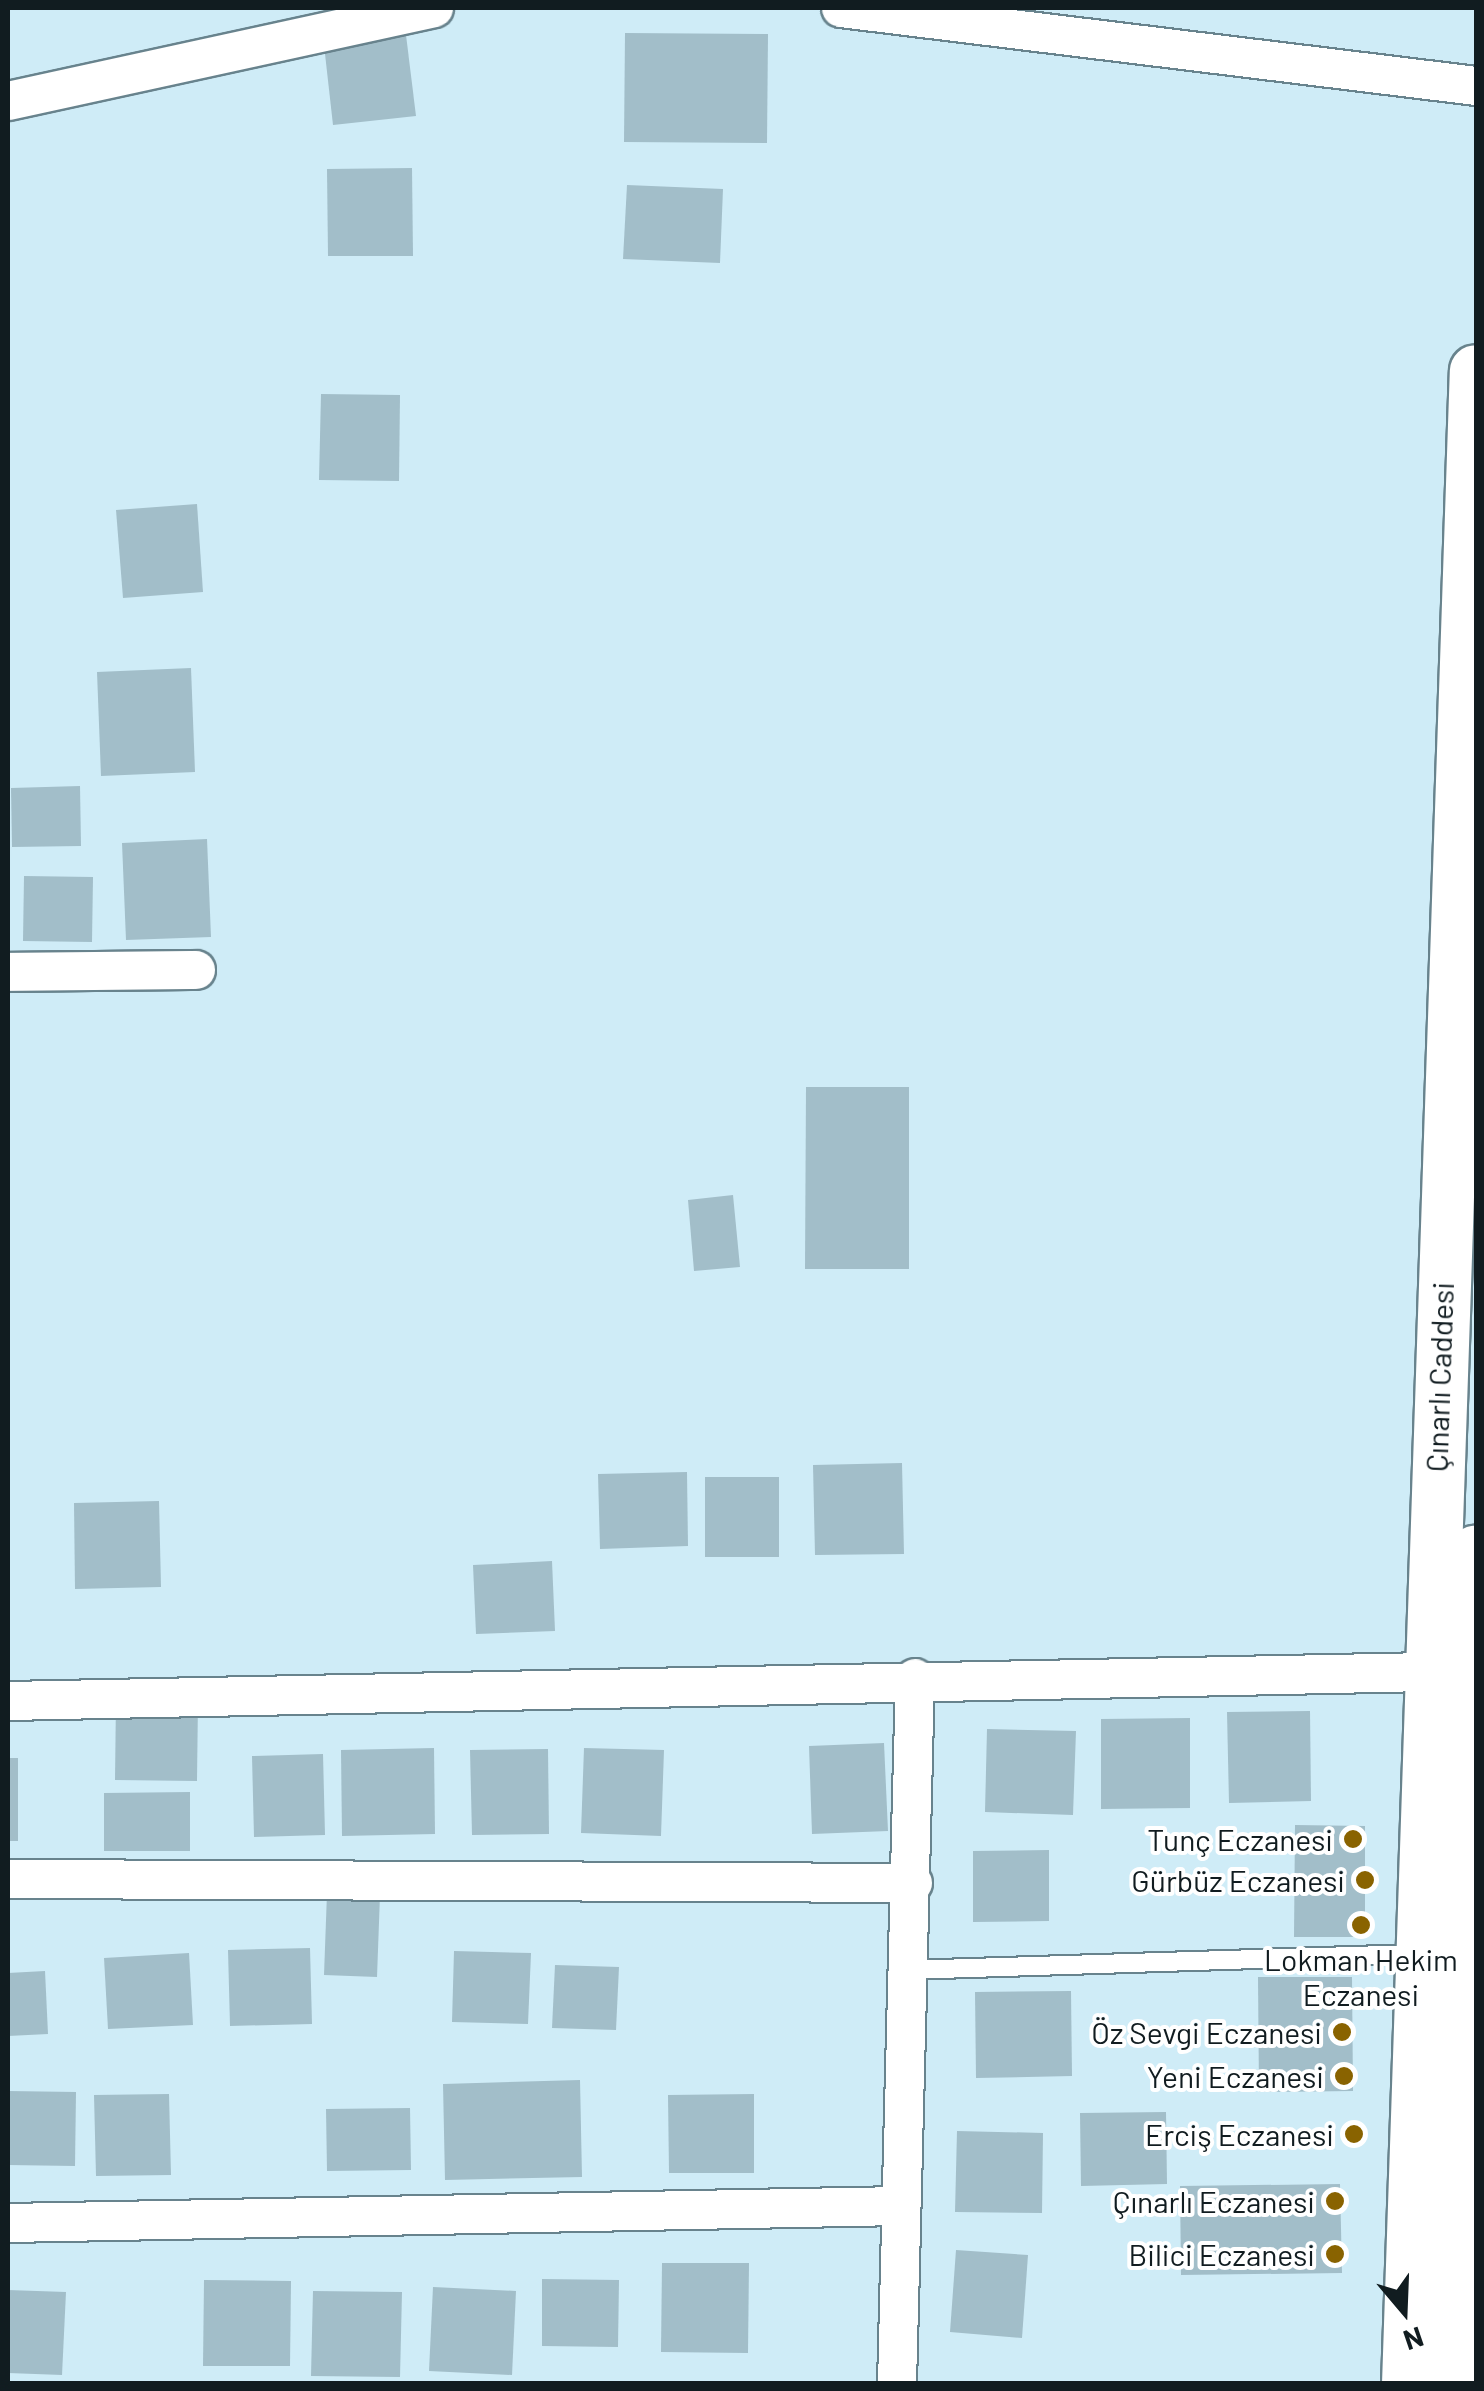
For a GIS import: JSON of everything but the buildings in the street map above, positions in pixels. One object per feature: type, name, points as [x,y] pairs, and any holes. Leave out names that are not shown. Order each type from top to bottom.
[{"type":"street","points":[[8,101],[434,8]]},
{"type":"street","points":[[841,8],[1476,86]]},
{"type":"street","name":"Çınarlı Caddesi","points":[[1408,2384],[1451,2045],[1450,1957],[1429,1672],[1465,1578],[1476,371]]},
{"type":"street","points":[[8,972],[196,970]]},
{"type":"street","points":[[1450,1957],[1465,1578]]},
{"type":"street","points":[[8,1702],[915,1678],[1429,1672]]},
{"type":"street","points":[[897,2384],[898,2206],[913,1883],[915,1678]]},
{"type":"street","points":[[8,1879],[913,1883]]},
{"type":"street","points":[[1451,2045],[1457,2384]]},
{"type":"street","points":[[8,2223],[898,2206]]},
{"type":"lane","points":[[907,1970],[1450,1957]]},
{"type":"place","name":"Tunç Eczanesi","points":[[1353,1839]]},
{"type":"place","name":"Gürbüz Eczanesi","points":[[1365,1880]]},
{"type":"place","name":"Lokman Hekim Eczanesi","points":[[1361,1925]]},
{"type":"place","name":"Öz Sevgi Eczanesi","points":[[1342,2032]]},
{"type":"place","name":"Yeni Eczanesi","points":[[1344,2076]]},
{"type":"place","name":"Erciş Eczanesi","points":[[1354,2134]]},
{"type":"place","name":"Çınarlı Eczanesi","points":[[1335,2201]]},
{"type":"place","name":"Bilici Eczanesi","points":[[1335,2254]]}]
